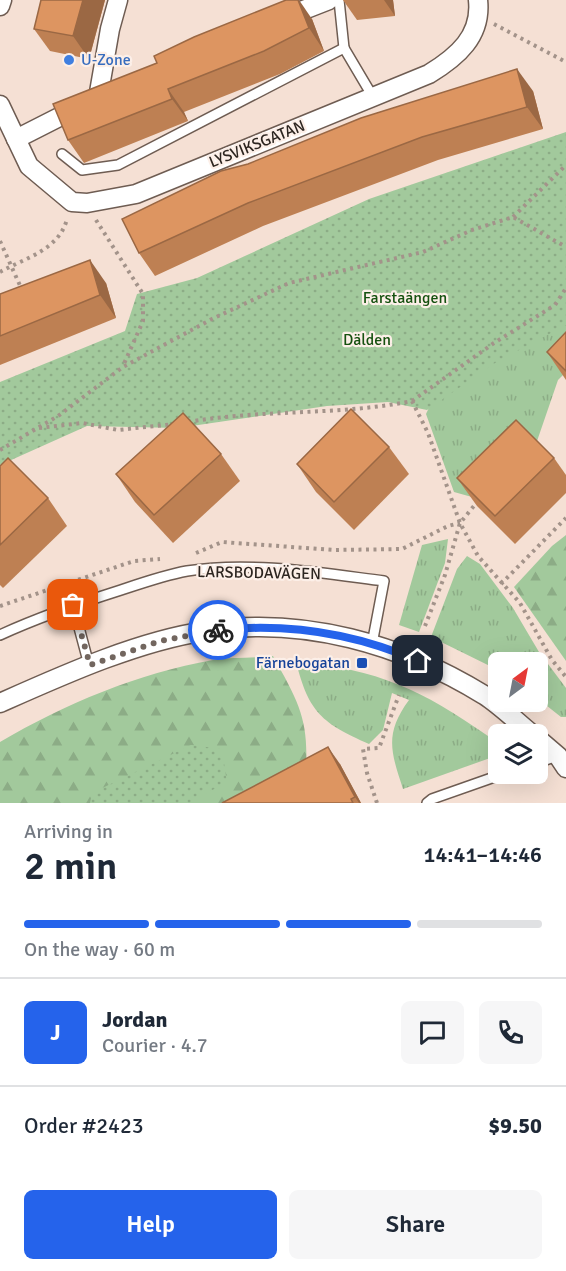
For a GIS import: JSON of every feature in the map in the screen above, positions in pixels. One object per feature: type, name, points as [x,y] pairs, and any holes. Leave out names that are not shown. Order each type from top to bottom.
[{"type":"street","points":[[0,6],[2,0]]},
{"type":"street","points":[[98,98],[118,0]]},
{"type":"street","points":[[267,25],[329,0]]},
{"type":"street","name":"LYSVIKSGATAN","points":[[72,202],[87,203],[136,194],[429,74],[453,59],[469,43],[478,8]]},
{"type":"street","points":[[16,139],[120,88]]},
{"type":"street","points":[[0,105],[29,166],[72,202]]},
{"type":"street","points":[[0,703],[90,665],[160,641],[205,631],[248,627],[292,627],[355,638],[446,674],[485,696],[519,724]]},
{"type":"street","points":[[548,746],[563,758]]},
{"type":"lane","points":[[339,0],[344,48],[373,97]]},
{"type":"lane","points":[[62,154],[82,170],[118,165],[344,48]]},
{"type":"lane","name":"LARSBODAVÄGEN","points":[[0,635],[73,605],[187,571],[229,568],[280,570],[384,581],[372,644]]},
{"type":"lane","points":[[73,605],[90,665]]},
{"type":"lane","points":[[548,761],[563,758]]},
{"type":"lane","points":[[428,803],[432,799],[488,779]]},
{"type":"path","points":[[478,8],[566,62]]},
{"type":"path","points":[[0,450],[39,428],[123,367],[212,319],[289,283],[423,252],[472,230],[513,217],[566,165]]},
{"type":"path","points":[[0,272],[49,247],[64,232],[72,202]]},
{"type":"path","points":[[513,217],[566,247]]},
{"type":"path","points":[[104,237],[143,294],[144,321],[123,367]]},
{"type":"path","points":[[0,241],[24,295]]},
{"type":"path","points":[[186,422],[228,415],[370,410],[412,401],[494,343],[555,305],[566,288]]},
{"type":"path","points":[[412,401],[428,433],[460,523],[478,556],[520,603],[552,660],[566,677]]},
{"type":"path","points":[[39,428],[82,423],[118,430],[176,424]]},
{"type":"path","points":[[425,626],[445,575],[460,523],[479,499]]},
{"type":"path","points":[[501,584],[566,518]]},
{"type":"path","points":[[413,545],[448,526],[460,523]]},
{"type":"path","points":[[377,803],[367,773],[363,749],[379,748],[399,695]]},
{"type":"green space","name":"Farstaängen","points":[[566,132],[566,325],[495,363],[427,410],[388,402],[327,406],[178,428],[87,426],[0,465],[0,382],[125,331],[137,294],[197,278],[369,199]]},
{"type":"green space","points":[[566,307],[566,372],[558,380],[536,444],[479,499],[454,492],[426,414],[436,393]]},
{"type":"green space","points":[[566,535],[566,661],[514,587],[552,546]]},
{"type":"green space","points":[[448,539],[445,563],[419,632],[399,625],[422,545]]},
{"type":"green space","points":[[467,556],[480,564],[513,608],[539,652],[488,652],[488,665],[431,637],[457,569]]},
{"type":"green space","points":[[273,656],[291,689],[302,716],[306,762],[305,783],[268,803],[0,803],[0,742],[25,728],[76,703],[157,673],[213,660]]},
{"type":"green space","points":[[296,662],[351,670],[398,684],[442,706],[488,736],[488,759],[403,789],[395,764],[392,743],[396,723],[409,700],[392,693],[383,730],[369,744],[340,730],[320,714],[312,705]]},
{"type":"green space","points":[[548,664],[566,688],[566,717],[561,717],[548,707]]},
{"type":"green space","points":[[191,745],[222,749],[227,783],[208,792],[193,803],[90,803],[92,793]]},
{"type":"building","points":[[41,0],[83,0],[73,36],[34,29]]},
{"type":"building","points":[[286,0],[298,0],[309,28],[264,51],[168,89],[172,99],[68,140],[53,104],[157,63],[154,56],[194,37]]},
{"type":"building","points":[[517,69],[527,107],[422,137],[248,203],[139,253],[122,219],[221,171],[248,164],[361,118]]},
{"type":"building","points":[[90,260],[100,295],[0,336],[0,294]]},
{"type":"building","points":[[566,332],[566,371],[547,352]]},
{"type":"building","points":[[351,409],[389,447],[334,502],[297,464]]},
{"type":"building","points":[[183,413],[221,454],[154,515],[116,474]]},
{"type":"building","points":[[516,420],[554,458],[495,516],[457,478]]},
{"type":"building","points":[[8,458],[48,498],[0,545],[0,466]]},
{"type":"building","points":[[328,747],[355,797],[351,799],[353,803],[222,803]]},
{"type":"way so far","points":[[73,605],[90,665],[160,641],[218,630]]},
{"type":"place","name":"U-Zone","points":[[69,60]]},
{"type":"place","name":"Färnebogatan","points":[[362,663]]},
{"type":"route","points":[[218,630],[292,627],[355,638],[418,661]]},
{"type":"park label","name":"Dälden","points":[[367,340]]}]
